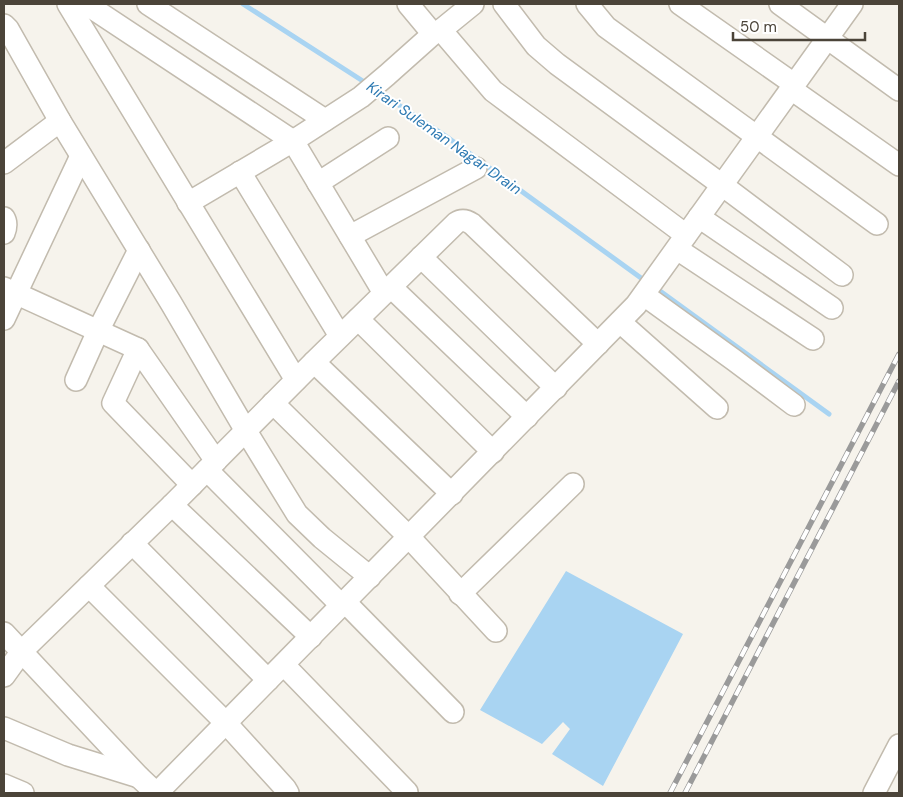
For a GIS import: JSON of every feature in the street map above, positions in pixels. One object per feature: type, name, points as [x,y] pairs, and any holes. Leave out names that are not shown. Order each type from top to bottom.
[{"type":"street","points":[[68,4],[296,380]]},
{"type":"street","points":[[86,4],[292,141],[350,236],[388,290],[527,416]]},
{"type":"street","points":[[148,4],[326,120]]},
{"type":"street","points":[[408,4],[493,91],[682,242],[813,339]]},
{"type":"street","points":[[188,203],[361,97],[473,4]]},
{"type":"street","points":[[504,4],[536,46],[557,64],[722,184],[842,275]]},
{"type":"street","points":[[587,4],[606,26],[877,224]]},
{"type":"street","points":[[680,4],[899,165]]},
{"type":"street","points":[[780,4],[899,90]]},
{"type":"street","points":[[4,633],[139,777],[157,793],[636,305],[852,4]]},
{"type":"street","points":[[4,25],[297,514],[322,538],[370,576]]},
{"type":"street","points":[[4,163],[60,120]]},
{"type":"street","points":[[318,183],[388,138]]},
{"type":"street","points":[[4,319],[10,290],[82,156]]},
{"type":"street","points":[[350,236],[476,168]]},
{"type":"street","points":[[240,172],[340,336]]},
{"type":"street","points":[[699,217],[832,308]]},
{"type":"street","points":[[4,218],[6,221],[4,233]]},
{"type":"street","points":[[4,676],[22,651],[192,485],[340,336],[461,220],[467,220],[472,224],[598,344]]},
{"type":"street","points":[[76,380],[98,331],[139,250]]},
{"type":"street","points":[[421,257],[556,388]]},
{"type":"street","points":[[10,290],[138,349],[212,465],[343,604],[453,712]]},
{"type":"street","points":[[644,295],[794,406]]},
{"type":"street","points":[[358,319],[493,452]]},
{"type":"street","points":[[620,322],[717,408]]},
{"type":"street","points":[[138,349],[113,403],[192,485]]},
{"type":"street","points":[[314,362],[452,494]]},
{"type":"street","points":[[273,403],[409,538],[496,631]]},
{"type":"street","points":[[460,594],[573,484]]},
{"type":"street","points":[[172,504],[311,637]]},
{"type":"street","points":[[132,543],[268,680]]},
{"type":"street","points":[[89,586],[226,723],[288,793]]},
{"type":"street","points":[[284,665],[407,792]]},
{"type":"street","points":[[4,728],[68,754],[139,777]]},
{"type":"street","points":[[874,793],[898,751]]},
{"type":"street","points":[[4,785],[22,793]]},
{"type":"water","points":[[566,571],[683,634],[603,786],[552,754],[570,729],[563,722],[542,744],[480,710]]},
{"type":"waterway","name":"Kirari Suleman Nagar Drain","points":[[243,4],[369,85]]},
{"type":"waterway","name":"Kirari Suleman Nagar Drain","points":[[376,90],[447,137],[641,278]]},
{"type":"waterway","name":"Kirari Suleman Nagar Drain","points":[[660,291],[829,414]]},
{"type":"railway","points":[[670,793],[899,354]]},
{"type":"railway","points":[[685,793],[899,381]]}]
